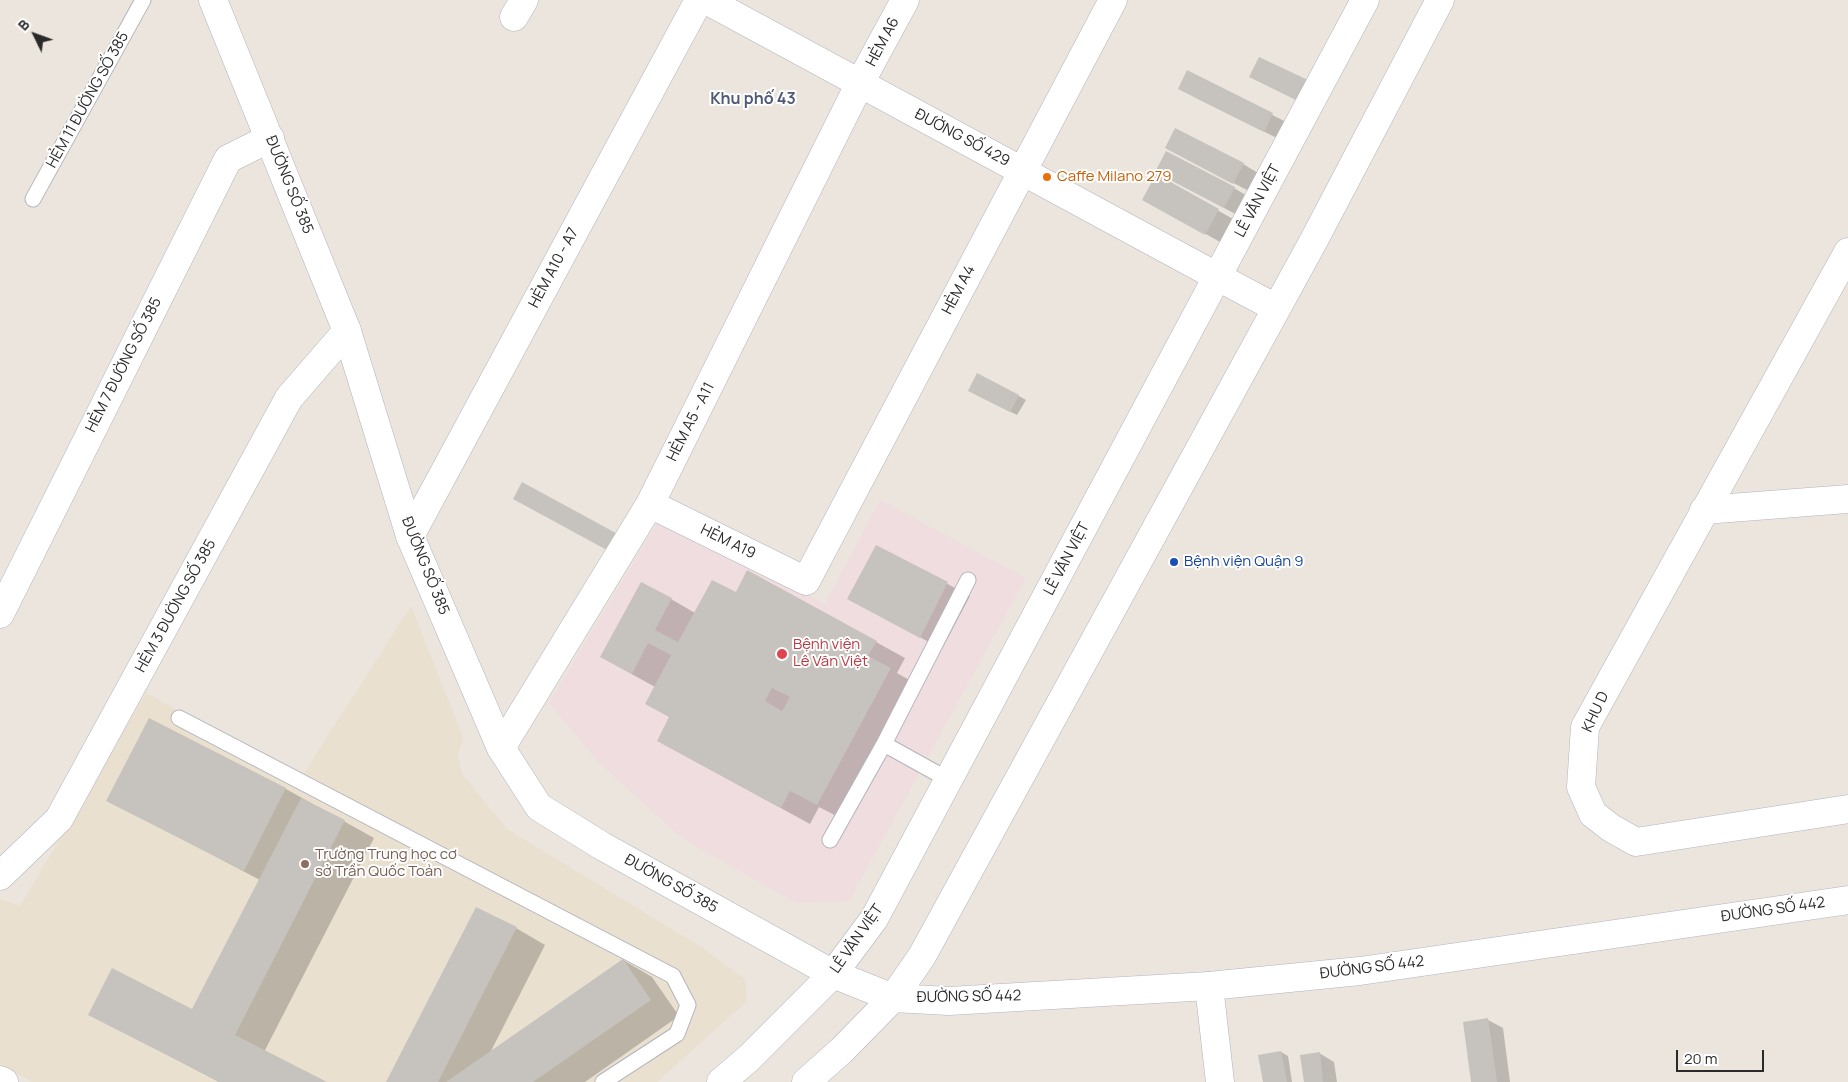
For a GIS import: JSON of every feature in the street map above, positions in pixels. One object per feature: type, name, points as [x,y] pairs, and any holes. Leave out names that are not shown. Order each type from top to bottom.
[{"type":"street","name":"ĐƯỜNG SỐ 385","points":[[213,0],[347,331],[410,536],[501,748],[539,806],[602,846],[833,974],[893,998]]},
{"type":"street","name":"HẺM A10 - A7","points":[[410,536],[699,0]]},
{"type":"street","name":"ĐƯỜNG SỐ 429","points":[[706,0],[1276,308]]},
{"type":"street","name":"HẺM A6","points":[[860,83],[905,0]]},
{"type":"street","name":"HẺM A4","points":[[806,581],[1113,0]]},
{"type":"street","name":"LÊ VĂN VIỆT","points":[[721,1082],[749,1058],[833,974],[874,919],[1365,0]]},
{"type":"street","points":[[806,1082],[841,1051],[893,998],[922,956],[1276,308],[1440,0]]},
{"type":"street","name":"HẺM A5 - A11","points":[[501,748],[650,504],[860,83]]},
{"type":"street","name":"HẺM 7 ĐƯỜNG SỐ 385","points":[[0,614],[228,159],[270,138]]},
{"type":"street","name":"KHU D","points":[[1848,252],[1585,727],[1581,788],[1593,814],[1611,828],[1636,842],[1848,809]]},
{"type":"street","name":"HẺM 3 ĐƯỜNG SỐ 385","points":[[0,876],[59,819],[289,398],[347,331]]},
{"type":"street","points":[[1704,510],[1848,499]]},
{"type":"street","name":"HẺM A19","points":[[650,504],[806,581]]},
{"type":"street","name":"ĐƯỜNG SỐ 442","points":[[893,998],[949,1001],[1209,986],[1360,971],[1848,900]]},
{"type":"street","points":[[1209,986],[1220,1082]]},
{"type":"street","points":[[0,1080],[4,1082]]},
{"type":"lane","name":"HẺM 11 ĐƯỜNG SỐ 385","points":[[32,199],[144,0]]},
{"type":"lane","points":[[830,840],[884,744],[968,580]]},
{"type":"lane","points":[[179,718],[672,976],[688,1005],[677,1034],[603,1082]]},
{"type":"lane","points":[[884,744],[949,780]]},
{"type":"shaded area","name":"Bệnh viện Lê Văn Việt","points":[[880,500],[1026,578],[849,901],[796,903],[683,839],[599,763],[549,703],[662,515],[825,604]]},
{"type":"shaded area","name":"Trường Trung học cơ sở Trần Quốc Toản","points":[[411,606],[463,737],[458,755],[462,774],[507,829],[703,948],[745,979],[747,1001],[657,1082],[32,1082],[0,1064],[0,899],[20,906],[146,693],[302,776]]},
{"type":"building","points":[[1259,57],[1310,81],[1300,102],[1249,77]]},
{"type":"building","points":[[1187,70],[1273,113],[1264,132],[1178,89]]},
{"type":"building","points":[[1175,128],[1244,163],[1233,184],[1165,148]]},
{"type":"building","points":[[1166,151],[1235,187],[1224,208],[1155,172]]},
{"type":"building","points":[[1156,174],[1219,209],[1205,235],[1142,200]]},
{"type":"building","points":[[977,373],[1019,395],[1010,412],[968,391]]},
{"type":"building","points":[[522,482],[625,538],[616,555],[513,499]]},
{"type":"building","points":[[876,545],[948,582],[920,638],[847,599]]},
{"type":"building","points":[[747,570],[877,641],[868,656],[891,668],[817,805],[790,791],[781,808],[657,741],[669,717],[645,704],[671,655],[648,643],[632,674],[600,657],[641,582],[672,598],[655,630],[678,642],[712,580],[736,592]],"holes":[[[772,688],[790,697],[782,711],[765,701]]]},
{"type":"building","points":[[149,718],[286,788],[244,871],[106,801]]},
{"type":"building","points":[[301,798],[345,820],[235,1035],[327,1082],[220,1082],[88,1015],[112,968],[192,1009]]},
{"type":"building","points":[[476,907],[517,927],[438,1082],[386,1082]]},
{"type":"building","points":[[623,959],[651,1000],[533,1082],[446,1082]]},
{"type":"building","points":[[1488,1018],[1497,1082],[1471,1082],[1463,1022]]},
{"type":"building","points":[[1281,1051],[1287,1082],[1263,1082],[1258,1055]]},
{"type":"building","points":[[1320,1052],[1323,1082],[1304,1082],[1300,1055]]},
{"type":"place","name":"Caffe Milano 279","points":[[1047,177]]},
{"type":"place","name":"Bệnh viện Quận 9","points":[[1174,562]]},
{"type":"place","name":"Bệnh viện Lê Văn Việt","points":[[782,654]]},
{"type":"place","name":"Trường Trung học cơ sở Trần Quốc Toản","points":[[305,864]]},
{"type":"district","name":"Khu phố 43","points":[[753,100]]}]
